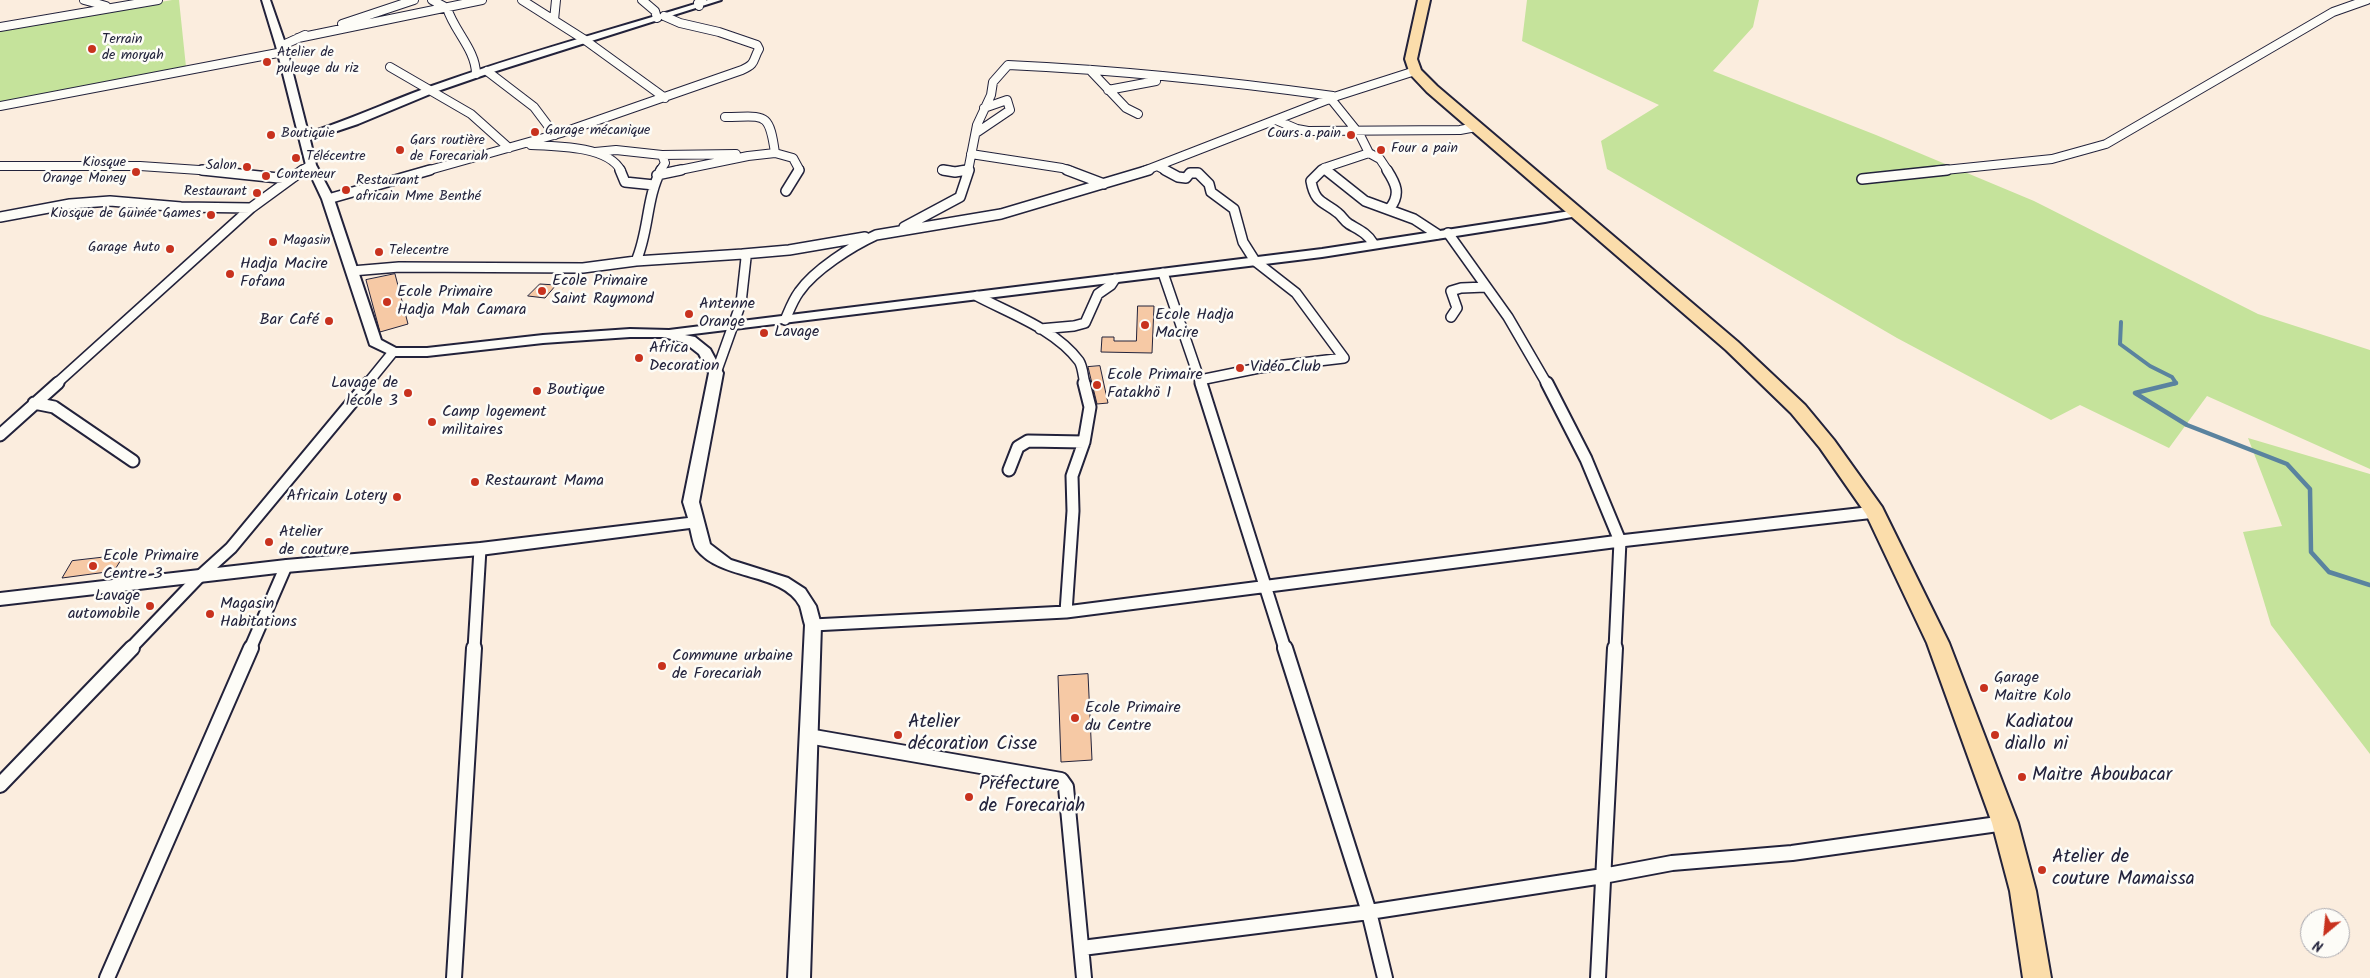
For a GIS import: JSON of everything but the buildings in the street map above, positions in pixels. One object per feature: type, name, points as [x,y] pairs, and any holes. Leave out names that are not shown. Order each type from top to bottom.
[{"type":"highway","points":[[1424,0],[1411,59],[1415,71],[1432,89],[1732,346],[1798,408],[1827,444],[1875,512],[1938,643],[2005,823],[2023,891],[2038,978]]},
{"type":"street","points":[[84,0],[95,4],[117,7]]},
{"type":"street","points":[[0,27],[158,0]]},
{"type":"street","points":[[266,0],[282,49],[311,164],[328,199],[375,342],[394,352],[427,352],[563,337],[665,333],[732,324],[785,320],[1322,253],[1373,243],[1577,213]]},
{"type":"street","points":[[0,106],[282,49],[298,38],[414,0]]},
{"type":"street","points":[[432,0],[447,8],[450,18],[476,62],[476,74]]},
{"type":"street","points":[[298,38],[447,8],[456,3],[482,0]]},
{"type":"street","points":[[522,0],[584,40],[665,98]]},
{"type":"street","points":[[554,20],[556,0]]},
{"type":"street","points":[[328,199],[554,135],[665,98],[755,64],[759,49],[757,45],[719,32],[661,17],[642,0]]},
{"type":"street","points":[[304,138],[387,110],[431,90],[476,74],[661,17],[700,3],[717,0]]},
{"type":"street","points":[[1862,178],[2052,159],[2106,144],[2333,12],[2367,0]]},
{"type":"street","points":[[80,13],[95,4]]},
{"type":"street","points":[[902,229],[914,220],[960,197],[976,133],[984,108],[992,95],[993,82],[1008,66],[1090,70],[1229,82],[1334,98],[1369,153],[1380,159],[1396,185],[1396,200],[1390,208]]},
{"type":"street","points":[[390,67],[471,114],[509,148]]},
{"type":"street","points":[[1090,70],[1126,108],[1138,114]]},
{"type":"street","points":[[487,71],[540,111],[547,120],[554,135]]},
{"type":"street","points":[[352,271],[399,267],[508,266],[583,268],[636,261],[789,250],[902,229],[1001,214],[1159,167],[1334,98],[1415,71]]},
{"type":"street","points":[[1108,90],[1172,78]]},
{"type":"street","points":[[976,133],[1010,110],[1007,100],[984,108]]},
{"type":"street","points":[[725,116],[763,117],[769,122],[775,153]]},
{"type":"street","points":[[1276,120],[1302,130],[1460,130],[1476,127]]},
{"type":"street","points":[[522,145],[560,146],[595,152],[625,150],[662,155],[701,156],[720,154],[748,156]]},
{"type":"street","points":[[595,152],[617,164],[625,182],[639,186],[654,185]]},
{"type":"street","points":[[657,175],[748,156],[775,153],[793,158],[799,169],[786,191]]},
{"type":"street","points":[[1369,153],[1324,168],[1311,180],[1312,189],[1324,204],[1338,213],[1341,219],[1348,224],[1362,228],[1373,243]]},
{"type":"street","points":[[971,154],[1062,168],[1104,184]]},
{"type":"street","points":[[636,261],[646,235],[654,185],[657,175],[665,163],[662,155]]},
{"type":"street","points":[[0,435],[251,208],[288,179],[311,164]]},
{"type":"street","points":[[0,166],[149,167],[288,179]]},
{"type":"street","points":[[1159,167],[1182,178],[1194,173],[1201,175],[1209,184],[1212,192],[1234,210],[1243,242],[1255,261],[1296,293],[1344,358],[1244,371],[1200,380]]},
{"type":"street","points":[[1324,168],[1331,176],[1368,203],[1390,208],[1443,234],[1486,287],[1516,329],[1565,415],[1599,487],[1620,541],[1598,978]]},
{"type":"street","points":[[942,170],[956,172],[968,170]]},
{"type":"street","points":[[0,217],[70,204],[110,201],[181,207],[251,208]]},
{"type":"street","points":[[785,320],[799,292],[815,276],[857,244],[876,235]]},
{"type":"street","points":[[743,254],[746,258],[741,302],[716,373],[691,502],[702,547],[725,564],[782,582],[799,593],[808,606],[813,625],[799,978]]},
{"type":"street","points":[[1163,273],[1200,380],[1369,912],[1385,978]]},
{"type":"street","points":[[1040,329],[1056,326],[1068,328],[1085,324],[1098,294],[1111,285],[1115,279]]},
{"type":"street","points":[[1451,317],[1457,308],[1451,291],[1461,288],[1486,287]]},
{"type":"street","points":[[977,296],[1040,329],[1060,342],[1080,363],[1090,407],[1084,442],[1072,476],[1072,520],[1066,612]]},
{"type":"street","points":[[665,333],[690,340],[705,352],[716,373]]},
{"type":"street","points":[[0,785],[199,577],[231,548],[394,352]]},
{"type":"street","points":[[34,403],[54,407],[133,461]]},
{"type":"street","points":[[1009,470],[1018,447],[1028,441],[1084,442]]},
{"type":"street","points":[[813,625],[1066,612],[1620,541],[1875,512]]},
{"type":"street","points":[[0,599],[286,566],[480,548],[697,522]]},
{"type":"street","points":[[454,978],[480,548]]},
{"type":"street","points":[[106,978],[286,566]]},
{"type":"street","points":[[808,736],[1061,780],[1066,787],[1084,978]]},
{"type":"street","points":[[1082,948],[1141,940],[1179,938],[1369,912],[1603,876],[1672,863],[1792,853],[2005,823]]},
{"type":"green space","name":"Terrain de moryah","points":[[179,0],[186,67],[0,103],[0,30]]},
{"type":"green space","points":[[1527,0],[1759,0],[1753,27],[1713,71],[1876,135],[2034,201],[2258,314],[2370,350],[2370,469],[2207,396],[2169,448],[2080,405],[2051,420],[1897,338],[1607,169],[1601,141],[1659,105],[1522,41]]},
{"type":"green space","points":[[2248,438],[2370,474],[2370,754],[2271,625],[2243,532],[2282,526]]},
{"type":"waterway","points":[[2121,322],[2120,344],[2150,366],[2172,377],[2176,383]]},
{"type":"waterway","points":[[2172,384],[2176,383]]},
{"type":"waterway","points":[[2176,383],[2135,393],[2187,425],[2287,464],[2310,489],[2311,552],[2329,572],[2370,585]]},
{"type":"place","name":"Terrain de moryah","points":[[92,49]]},
{"type":"place","name":"Atelier de puleuge du riz","points":[[267,62]]},
{"type":"place","name":"Garage mécanique","points":[[535,132]]},
{"type":"place","name":"Boutiquie","points":[[271,135]]},
{"type":"place","name":"Cours a pain","points":[[1351,135]]},
{"type":"place","name":"Gars routière de Forecariah","points":[[400,150]]},
{"type":"place","name":"Four a pain","points":[[1381,150]]},
{"type":"place","name":"Télécentre","points":[[296,158]]},
{"type":"place","name":"Salon","points":[[247,167]]},
{"type":"place","name":"Kiosque Orange Money","points":[[136,172]]},
{"type":"place","name":"Conteneur","points":[[266,176]]},
{"type":"place","name":"Restaurant africain Mme Benthé","points":[[346,190]]},
{"type":"place","name":"Restaurant","points":[[257,193]]},
{"type":"place","name":"Kiosque de Guinée Games","points":[[211,215]]},
{"type":"place","name":"Magasin","points":[[273,242]]},
{"type":"place","name":"Garage Auto","points":[[170,249]]},
{"type":"place","name":"Telecentre","points":[[379,252]]},
{"type":"place","name":"Hadja Macire Fofana","points":[[230,274]]},
{"type":"place","name":"Ecole Primaire Saint Raymond","points":[[542,291]]},
{"type":"place","name":"Ecole Primaire Hadja Mah Camara","points":[[387,302]]},
{"type":"place","name":"Antenne Orange","points":[[689,314]]},
{"type":"place","name":"Bar Café","points":[[329,321]]},
{"type":"place","name":"Ecole Hadja Macire","points":[[1145,325]]},
{"type":"place","name":"Lavage","points":[[764,333]]},
{"type":"place","name":"Africa Decoration","points":[[639,358]]},
{"type":"place","name":"Vidéo Club","points":[[1240,368]]},
{"type":"place","name":"Ecole Primaire Fatakhö 1","points":[[1097,385]]},
{"type":"place","name":"Boutique","points":[[537,391]]},
{"type":"place","name":"Lavage de lécole 3","points":[[408,393]]},
{"type":"place","name":"Camp logement militaires","points":[[432,422]]},
{"type":"place","name":"Restaurant Mama","points":[[475,482]]},
{"type":"place","name":"Africain Lotery","points":[[397,497]]},
{"type":"place","name":"Atelier de couture","points":[[269,542]]},
{"type":"place","name":"Ecole Primaire Centre 3","points":[[93,566]]},
{"type":"place","name":"Lavage automobile","points":[[150,606]]},
{"type":"place","name":"Magasin Habitations","points":[[210,614]]},
{"type":"place","name":"Commune urbaine de Forecariah","points":[[662,666]]},
{"type":"place","name":"Garage Maitre Kolo","points":[[1984,688]]},
{"type":"place","name":"Ecole Primaire du Centre","points":[[1075,718]]},
{"type":"place","name":"Atelier décoration Cisse","points":[[898,735]]},
{"type":"place","name":"Kadiatou diallo ni","points":[[1995,735]]},
{"type":"place","name":"Maitre Aboubacar","points":[[2022,777]]},
{"type":"place","name":"Préfecture de Forecariah","points":[[969,797]]},
{"type":"place","name":"Atelier de couture Mamaissa","points":[[2042,870]]}]
